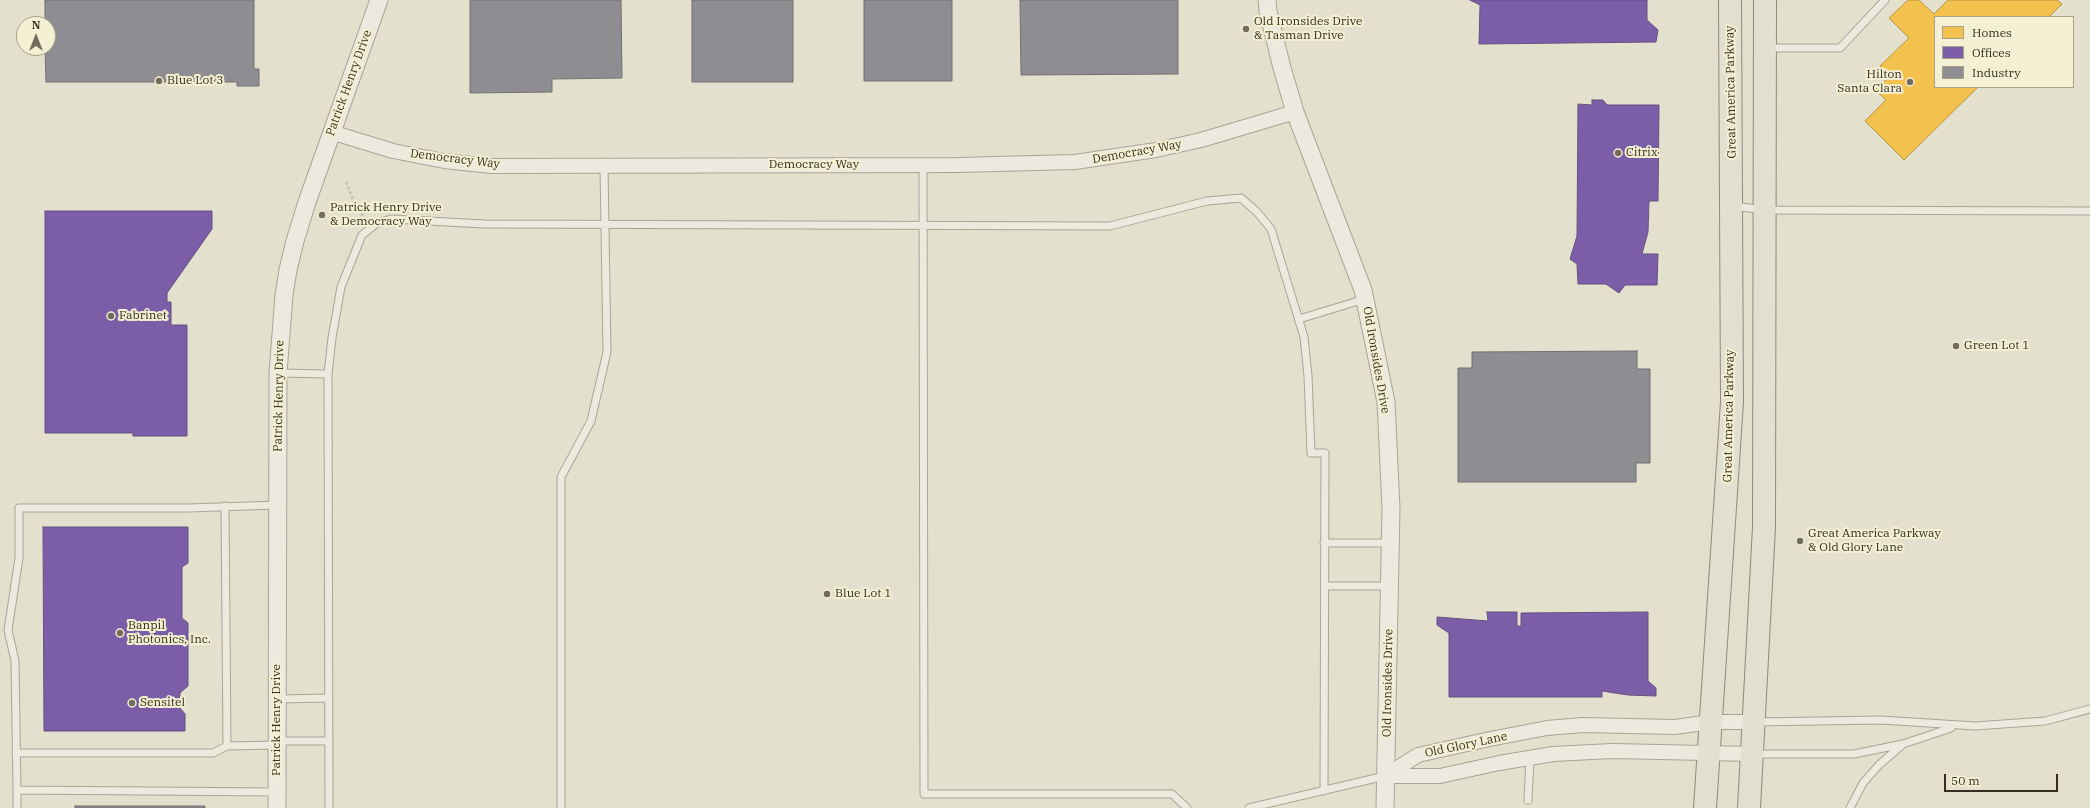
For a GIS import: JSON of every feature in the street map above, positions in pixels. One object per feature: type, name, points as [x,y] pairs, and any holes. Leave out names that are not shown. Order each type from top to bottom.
[{"type":"main road","name":"Great America Parkway","points":[[1705,808],[1732,402],[1730,0]]},
{"type":"main road","points":[[1749,808],[1764,526],[1765,0]]},
{"type":"street","name":"Patrick Henry Drive","points":[[277,800],[278,373],[288,270],[298,228],[379,0]]},
{"type":"street","name":"Old Ironsides Drive","points":[[1267,0],[1275,40],[1295,112],[1363,290],[1386,402],[1391,508],[1385,808]]},
{"type":"street","name":"Democracy Way","points":[[331,132],[392,151],[444,161],[491,166],[923,165],[1075,162],[1149,152],[1200,140],[1295,112]]},
{"type":"street","name":"Old Glory Lane","points":[[1385,776],[1418,755],[1547,728],[1590,725],[1675,727],[1711,722],[1754,722]]},
{"type":"street","name":"Old Glory Lane","points":[[1385,776],[1440,776],[1553,754],[1612,751],[1753,754]]},
{"type":"lane","points":[[1766,48],[1840,48],[1886,0]]},
{"type":"lane","points":[[923,165],[922,712],[924,794],[1172,794],[1187,808]]},
{"type":"lane","points":[[562,808],[561,477],[591,421],[607,352],[604,166]]},
{"type":"lane","points":[[329,808],[328,374],[340,288],[362,235],[377,223],[391,219],[485,224],[1110,226],[1207,201],[1241,198],[1257,212],[1271,229],[1304,337],[1308,376],[1312,453],[1325,453],[1324,791]]},
{"type":"lane","points":[[1732,205],[1765,210],[2090,211]]},
{"type":"lane","points":[[1299,319],[1365,299]]},
{"type":"lane","points":[[278,373],[328,374]]},
{"type":"lane","points":[[17,808],[15,661],[8,630],[19,558],[19,508],[277,505]]},
{"type":"lane","points":[[225,506],[227,746]]},
{"type":"lane","points":[[1324,543],[1390,543]]},
{"type":"lane","points":[[1325,586],[1390,586]]},
{"type":"lane","points":[[278,699],[329,698]]},
{"type":"lane","points":[[1754,722],[1881,720],[1955,726],[2045,721],[2090,709]]},
{"type":"lane","points":[[1753,754],[1854,754],[1903,744],[1955,726]]},
{"type":"lane","points":[[16,753],[213,753],[227,746],[329,741]]},
{"type":"lane","points":[[1850,808],[1863,783],[1879,764],[1903,744]]},
{"type":"lane","points":[[1528,800],[1530,758]]},
{"type":"lane","points":[[1249,808],[1385,776]]},
{"type":"lane","points":[[17,790],[277,800]]},
{"type":"path","points":[[346,182],[354,202],[370,229]]},
{"type":"building: Homes","name":"Hilton Santa Clara","points":[[1908,0],[1919,0],[1934,14],[1948,0],[2057,0],[2062,4],[2050,16],[1934,16],[1934,88],[1977,88],[1904,160],[1865,121],[1886,100],[1875,90],[1890,76],[1880,66],[1909,38],[1889,18]]},
{"type":"building: Offices","points":[[1470,0],[1647,0],[1647,20],[1658,30],[1656,42],[1479,44],[1480,5]]},
{"type":"building: Offices","name":"Citrix","points":[[1592,100],[1603,100],[1607,105],[1659,105],[1658,201],[1649,201],[1648,232],[1642,254],[1658,254],[1657,285],[1625,285],[1619,293],[1606,284],[1578,284],[1577,264],[1570,259],[1577,236],[1578,104],[1592,105]]},
{"type":"building: Offices","points":[[45,211],[212,211],[212,229],[167,293],[167,302],[171,302],[171,325],[187,325],[187,436],[133,436],[133,433],[45,433]]},
{"type":"building: Offices","points":[[43,527],[188,527],[188,563],[182,567],[182,618],[188,623],[188,686],[180,693],[180,708],[185,714],[185,731],[44,731]]},
{"type":"building: Offices","points":[[1487,612],[1517,612],[1517,626],[1521,626],[1521,613],[1648,612],[1648,681],[1656,688],[1656,696],[1628,695],[1602,691],[1602,697],[1449,697],[1449,633],[1437,625],[1437,617],[1488,621]]},
{"type":"building: Industry","points":[[45,0],[254,0],[254,69],[259,69],[259,86],[237,86],[237,82],[46,82],[45,56],[56,56],[56,16],[45,16]]},
{"type":"building: Industry","points":[[470,0],[621,0],[622,78],[552,79],[552,92],[470,93]]},
{"type":"building: Industry","points":[[692,0],[793,0],[793,82],[692,82]]},
{"type":"building: Industry","points":[[864,0],[952,0],[952,81],[864,81]]},
{"type":"building: Industry","points":[[1020,0],[1178,0],[1178,74],[1021,75]]},
{"type":"building: Industry","points":[[1637,351],[1637,369],[1650,369],[1650,463],[1636,463],[1636,482],[1458,482],[1458,368],[1472,368],[1472,352]]},
{"type":"building: Industry","points":[[75,806],[205,806],[205,808],[75,808]]},
{"type":"place","name":"Old Ironsides Drive & Tasman Drive","points":[[1246,29]]},
{"type":"place","name":"Blue Lot 3","points":[[159,81]]},
{"type":"place","name":"Hilton Santa Clara","points":[[1910,82]]},
{"type":"place","name":"Citrix","points":[[1618,153]]},
{"type":"place","name":"Patrick Henry Drive & Democracy Way","points":[[322,215]]},
{"type":"place","name":"Fabrinet","points":[[111,316]]},
{"type":"place","name":"Green Lot 1","points":[[1956,346]]},
{"type":"place","name":"Great America Parkway & Old Glory Lane","points":[[1800,541]]},
{"type":"place","name":"Blue Lot 1","points":[[827,594]]},
{"type":"place","name":"Banpil Photonics, Inc.","points":[[120,633]]},
{"type":"place","name":"Sensitel","points":[[132,703]]}]
